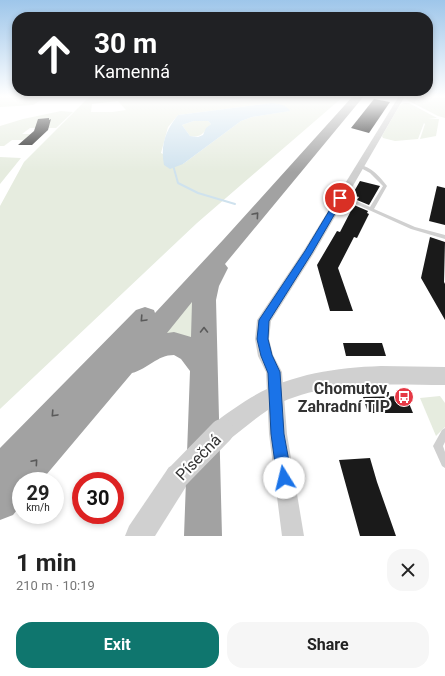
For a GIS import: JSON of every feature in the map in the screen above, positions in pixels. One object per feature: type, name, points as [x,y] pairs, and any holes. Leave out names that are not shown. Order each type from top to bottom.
[{"type":"highway","points":[[0,472],[329,121]]},
{"type":"highway","points":[[0,502],[230,245],[337,121]]},
{"type":"highway","points":[[203,536],[204,300],[208,286],[230,245]]},
{"type":"highway","points":[[107,381],[148,350],[165,344],[176,344],[187,347],[196,356],[204,369]]},
{"type":"street","points":[[293,536],[278,434],[274,372],[266,356],[262,339],[264,320],[308,253],[387,121]]},
{"type":"street","name":"Písečná","points":[[139,536],[178,476],[222,431],[275,395],[307,384],[339,378],[445,376]]},
{"type":"lane","points":[[360,166],[372,172],[385,186],[371,209]]},
{"type":"lane","points":[[340,198],[350,200],[413,228],[445,237]]},
{"type":"lane","points":[[445,433],[438,446],[445,462]]},
{"type":"shaded area","points":[[16,121],[63,121],[56,128],[30,128],[22,134],[43,134],[37,140],[12,140],[4,146],[0,146],[0,126]]},
{"type":"shaded area","points":[[65,121],[173,121],[168,127],[161,153],[183,164],[241,121],[315,121],[197,223],[0,409],[0,206],[24,162]]},
{"type":"shaded area","points":[[194,121],[208,121],[211,124],[204,132],[197,136],[190,136],[182,125]]},
{"type":"shaded area","points":[[391,121],[439,121],[436,136],[420,139],[425,124],[424,123],[418,139],[395,141],[383,138],[382,136]]},
{"type":"shaded area","points":[[0,157],[21,158],[0,184]]},
{"type":"shaded area","points":[[193,299],[192,343],[165,332]]},
{"type":"shaded area","points":[[440,396],[445,403],[445,427],[436,436],[420,398]]},
{"type":"water","points":[[174,121],[194,121],[182,125],[190,136],[198,137],[203,135],[206,128],[211,124],[208,121],[241,121],[183,164],[170,169],[164,165],[163,151],[165,138]]},
{"type":"building","points":[[37,121],[50,121],[48,130],[32,145],[18,145],[34,131]]},
{"type":"building","points":[[357,121],[377,121],[369,133],[351,128]]},
{"type":"building","points":[[360,181],[380,186],[369,205],[357,200],[359,197],[352,195]]},
{"type":"building","points":[[437,186],[445,188],[445,225],[429,221]]},
{"type":"building","points":[[354,205],[368,211],[367,213],[369,214],[357,238],[354,237],[338,268],[353,311],[330,311],[317,265],[337,231],[340,232]]},
{"type":"building","points":[[430,237],[445,242],[445,320],[421,278]]},
{"type":"building","points":[[343,343],[382,343],[386,356],[346,356]]},
{"type":"building","points":[[406,396],[413,413],[368,413],[363,397]]},
{"type":"building","points":[[370,458],[396,536],[360,536],[339,460]]},
{"type":"waterway","points":[[173,165],[178,183],[198,193],[235,204]]},
{"type":"place","name":"Chomutov, Zahradní TIP","points":[[404,397]]},
{"type":"route","points":[[284,478],[278,434],[274,372],[266,356],[262,339],[262,329],[264,320],[308,253],[340,198]]}]
